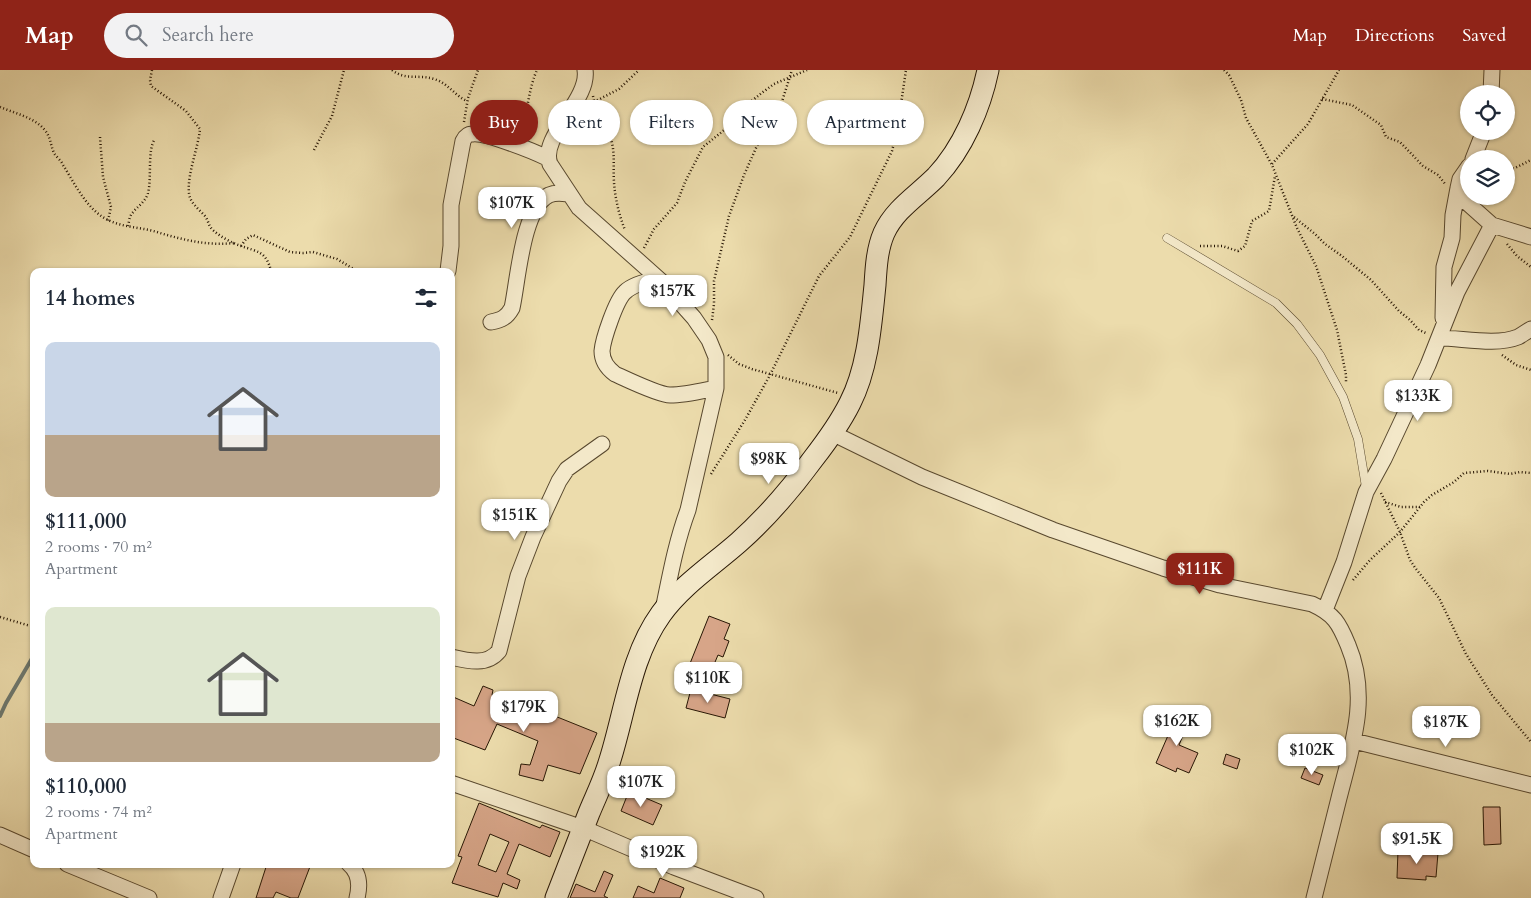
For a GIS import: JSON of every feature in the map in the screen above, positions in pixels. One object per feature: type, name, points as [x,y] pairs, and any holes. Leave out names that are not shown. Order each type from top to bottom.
[{"type":"street","points":[[556,898],[609,764],[630,686],[643,647],[652,628],[662,612],[680,592],[761,522],[794,485],[832,433],[854,397],[864,361],[872,315],[877,259],[883,237],[891,219],[936,177],[951,158],[968,130],[988,70]]},
{"type":"street","points":[[1491,85],[1492,70]]},
{"type":"street","points":[[547,158],[561,124],[584,86],[586,71]]},
{"type":"street","points":[[448,268],[451,246],[452,191],[464,138],[475,134],[530,150],[547,158],[578,208],[658,279],[694,318],[708,338],[716,356],[716,388],[662,612]]},
{"type":"street","points":[[1441,333],[1444,267],[1450,247],[1460,179]]},
{"type":"street","points":[[1458,191],[1464,200],[1492,225],[1531,237]]},
{"type":"street","points":[[491,322],[508,316],[512,308],[523,242],[538,206],[548,196],[557,193],[568,194]]},
{"type":"street","points":[[1324,610],[1347,554],[1370,485],[1406,412],[1457,292],[1492,225]]},
{"type":"street","points":[[658,279],[624,292],[618,301],[602,350],[604,361],[609,370],[615,374],[660,394],[693,393],[716,388]]},
{"type":"street","points":[[1441,333],[1488,341],[1517,337],[1531,329]]},
{"type":"street","points":[[832,433],[922,477],[1062,533],[1163,568],[1220,585],[1312,604],[1336,619],[1352,653],[1360,699],[1354,741],[1314,898]]},
{"type":"street","points":[[455,658],[487,660],[494,657],[499,650],[518,576],[533,537],[559,481],[567,469],[602,444]]},
{"type":"street","points":[[1354,741],[1531,785]]},
{"type":"street","points":[[455,784],[583,828],[674,867],[756,898]]},
{"type":"street","points":[[0,835],[30,848]]},
{"type":"street","points":[[77,868],[149,898]]},
{"type":"street","points":[[220,898],[232,868]]},
{"type":"street","points":[[354,868],[360,888],[357,898]]},
{"type":"lane","points":[[1167,238],[1276,303],[1297,324],[1314,347],[1343,397],[1358,439],[1370,485]]},
{"type":"path","points":[[152,70],[151,86],[186,111],[200,129],[196,156],[189,180],[190,199],[208,219],[212,230],[234,243],[262,253],[267,259],[270,268]]},
{"type":"path","points":[[314,150],[332,116],[344,70]]},
{"type":"path","points":[[392,70],[402,76],[432,78],[448,86],[460,98],[467,101]]},
{"type":"path","points":[[464,138],[467,101],[478,70]]},
{"type":"path","points":[[530,150],[524,127],[531,88],[537,70]]},
{"type":"path","points":[[598,100],[619,89],[639,70]]},
{"type":"path","points":[[792,70],[779,111],[760,139],[729,216],[716,269],[713,315],[708,338],[739,364],[770,375],[854,397]]},
{"type":"path","points":[[636,258],[647,244],[654,229],[677,203],[685,182],[703,147],[728,127],[744,107],[774,84],[807,70]]},
{"type":"path","points":[[709,477],[745,420],[770,375],[818,276],[850,237],[892,151],[897,131],[906,70]]},
{"type":"path","points":[[1224,70],[1229,75],[1241,100],[1246,118],[1272,164],[1292,216],[1316,266],[1337,330],[1346,375],[1343,397]]},
{"type":"path","points":[[1272,164],[1301,134],[1338,70]]},
{"type":"path","points":[[586,71],[592,85],[594,100]]},
{"type":"path","points":[[1322,99],[1352,105],[1381,125],[1386,137],[1400,142],[1423,166],[1458,191]]},
{"type":"path","points":[[0,107],[30,120],[50,136],[54,153],[78,190],[99,215],[108,221],[199,242],[217,245],[234,243]]},
{"type":"path","points":[[100,137],[104,177],[111,207],[108,221]]},
{"type":"path","points":[[128,226],[131,215],[148,193],[151,148],[155,139]]},
{"type":"path","points":[[612,145],[616,198],[626,231]]},
{"type":"path","points":[[1515,168],[1531,160]]},
{"type":"path","points":[[1180,245],[1222,246],[1238,251],[1242,249],[1246,243],[1252,221],[1269,211],[1276,174]]},
{"type":"path","points":[[1292,216],[1371,280],[1394,307],[1419,330],[1424,333],[1441,333]]},
{"type":"path","points":[[1492,225],[1517,256],[1531,267]]},
{"type":"path","points":[[241,246],[246,239],[253,235],[290,252],[314,252],[337,259],[352,268]]},
{"type":"path","points":[[1334,588],[1351,582],[1370,560],[1400,532],[1420,507],[1464,473],[1488,471],[1510,474],[1520,472],[1531,473]]},
{"type":"path","points":[[1370,485],[1385,502],[1400,532],[1410,560],[1439,598],[1466,654],[1492,695],[1531,742]]},
{"type":"path","points":[[1385,502],[1401,507],[1420,507]]},
{"type":"path","points":[[0,617],[30,626]]},
{"type":"building","points":[[709,616],[730,624],[724,639],[729,641],[723,657],[718,655],[710,674],[689,666]]},
{"type":"building","points":[[483,686],[493,690],[492,695],[505,700],[499,714],[517,721],[525,704],[597,733],[580,774],[548,765],[543,781],[519,775],[521,764],[530,765],[538,741],[497,724],[485,750],[455,739],[455,698],[474,706]]},
{"type":"building","points":[[691,689],[730,699],[725,718],[686,708]]},
{"type":"building","points":[[1175,713],[1190,719],[1179,745],[1198,753],[1189,773],[1177,768],[1176,772],[1156,763],[1170,731],[1167,730]]},
{"type":"building","points":[[1226,754],[1240,759],[1237,769],[1223,764]]},
{"type":"building","points":[[1305,768],[1323,775],[1319,785],[1301,778]]},
{"type":"building","points":[[629,791],[662,805],[653,825],[621,811]]},
{"type":"building","points":[[479,803],[540,828],[542,825],[560,832],[550,857],[519,844],[507,874],[520,880],[517,889],[503,883],[498,897],[452,883],[462,857],[458,856]],"holes":[[[490,834],[509,842],[496,872],[478,865]]]},
{"type":"building","points":[[1483,807],[1500,807],[1501,844],[1484,845]]},
{"type":"building","points":[[1398,850],[1438,853],[1436,877],[1426,876],[1426,880],[1397,878]]},
{"type":"building","points":[[266,868],[309,868],[298,898],[291,898],[276,892],[273,898],[256,898]]},
{"type":"building","points":[[604,871],[613,875],[604,896],[608,898],[570,898],[576,884],[595,892]]},
{"type":"building","points":[[660,878],[684,888],[680,898],[633,898],[638,886],[654,893]]},
{"type":"waterway","points":[[0,716],[30,662]]}]
